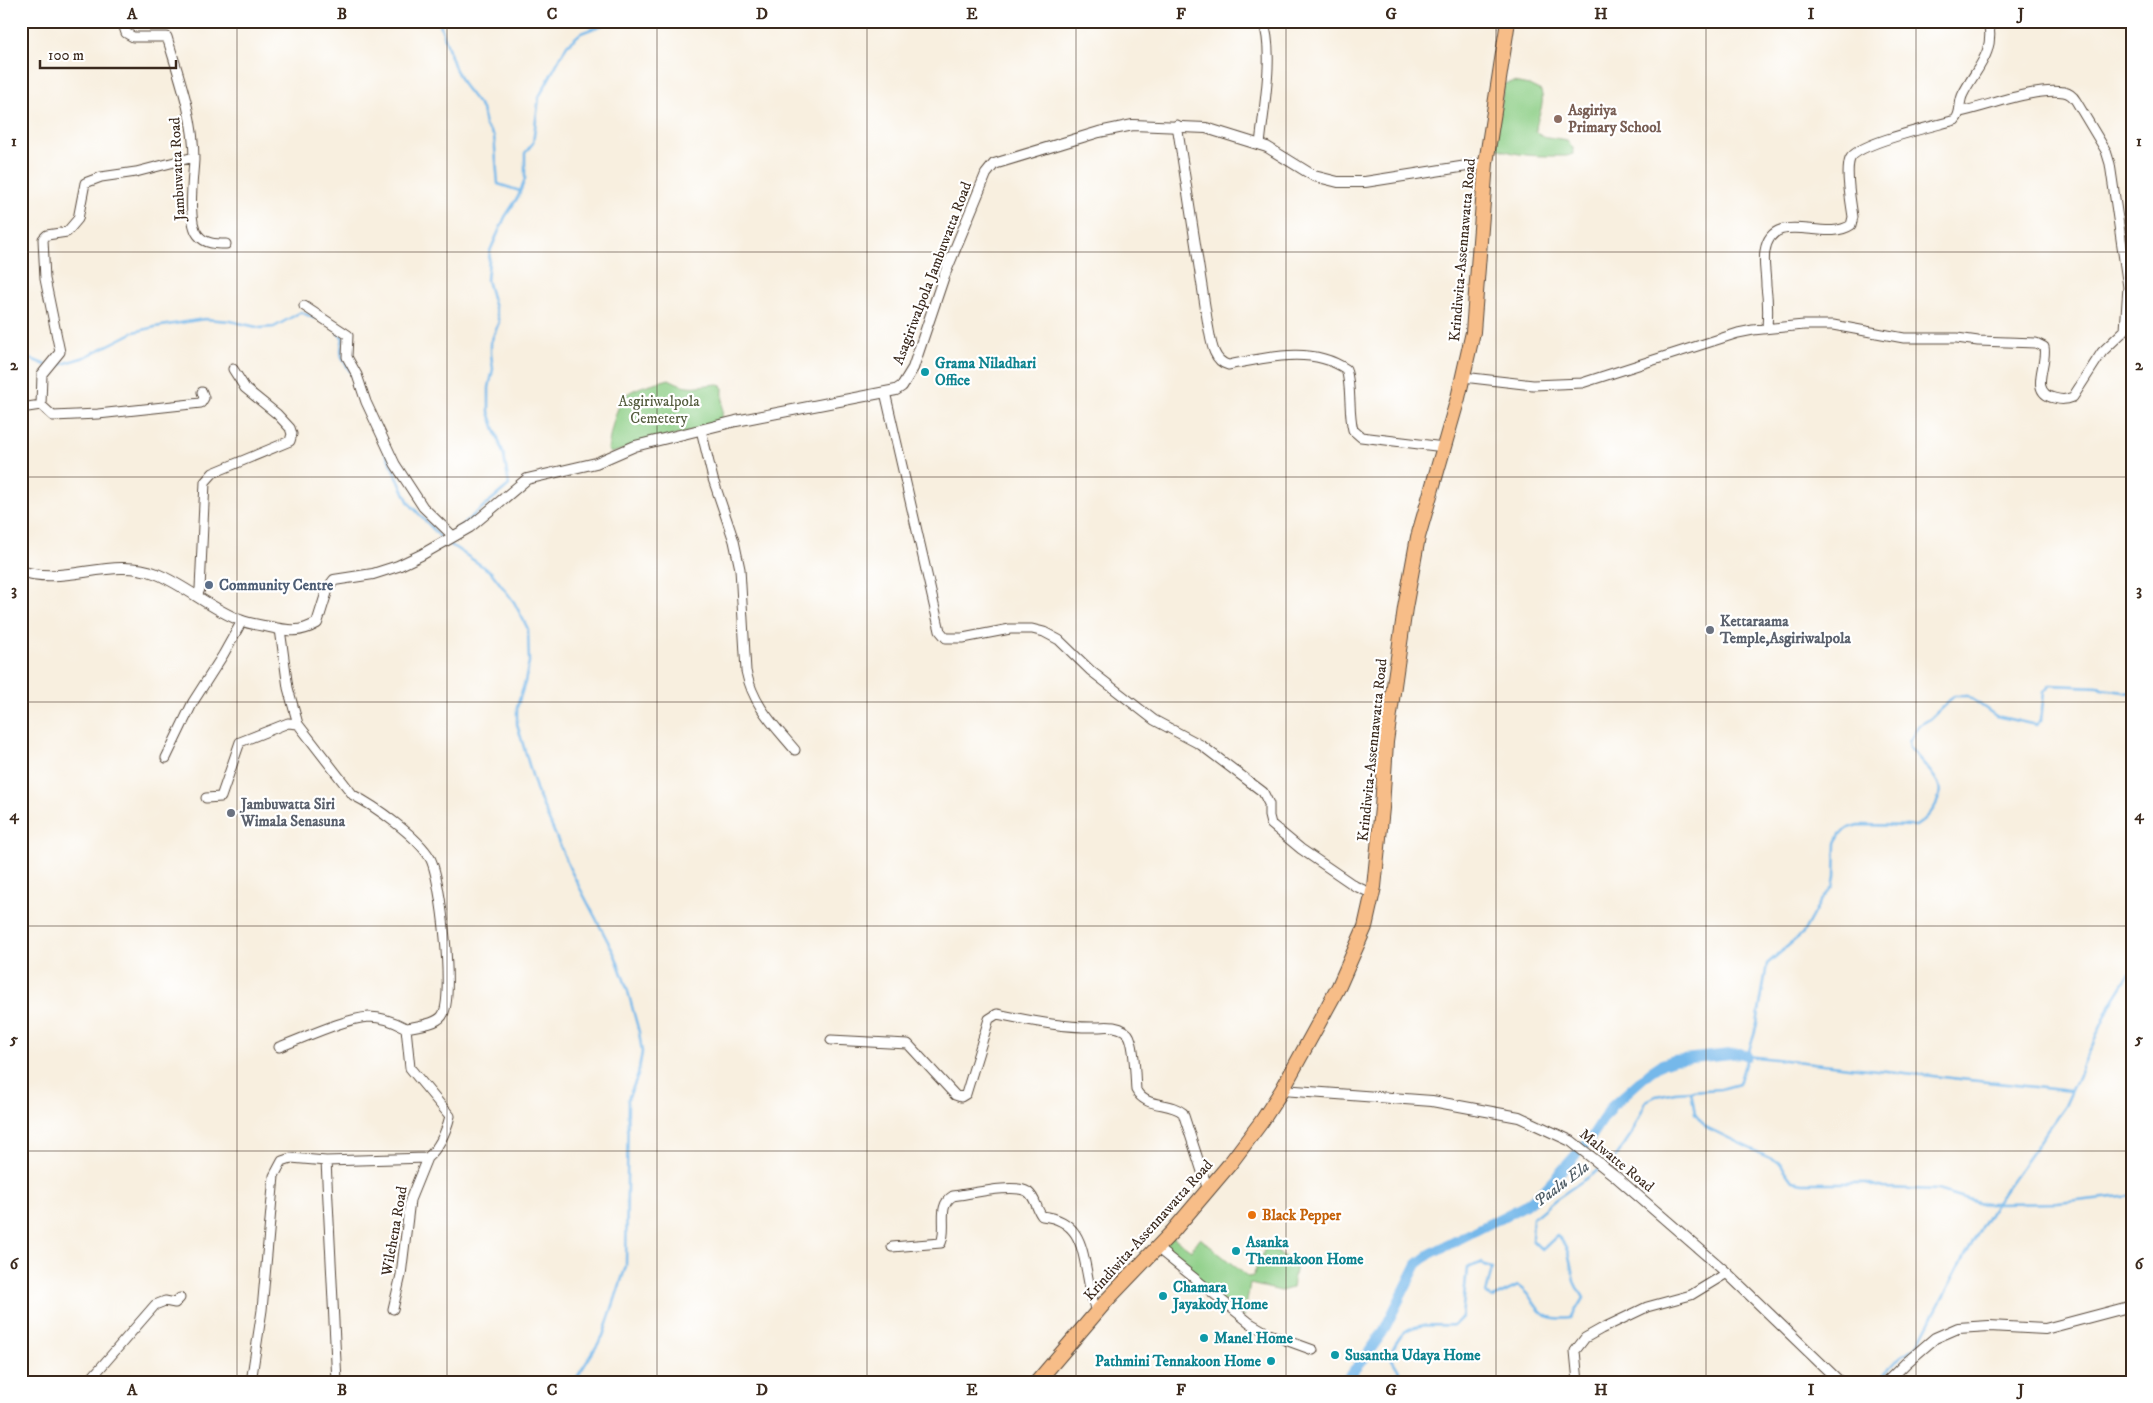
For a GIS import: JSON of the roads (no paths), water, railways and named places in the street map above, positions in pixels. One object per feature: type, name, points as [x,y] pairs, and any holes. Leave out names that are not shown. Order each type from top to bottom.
[{"type":"main road","name":"Krindiwita-Assennawatta Road","points":[[1037,1382],[1096,1313],[1157,1248],[1229,1165],[1282,1090],[1338,986],[1365,927],[1373,894],[1382,808],[1386,742],[1405,608],[1418,537],[1463,377],[1473,332],[1486,163],[1508,21]]},
{"type":"street","name":"Jambuwatta Road","points":[[122,21],[126,33],[133,37],[167,37],[191,122],[194,157],[193,221],[197,235],[206,242],[226,244]]},
{"type":"street","points":[[1260,145],[1268,44],[1263,21]]},
{"type":"street","points":[[1767,328],[1764,257],[1765,250],[1773,234],[1780,229],[1793,227],[1832,231],[1851,225],[1853,217],[1849,168],[1850,160],[1854,153],[1864,147],[1955,120],[1960,112],[1962,95],[1980,68],[1989,48],[1991,31],[1988,21]]},
{"type":"street","points":[[1463,377],[1533,385],[1582,382],[1738,334],[1767,328],[1834,325],[1904,338],[1957,338],[1978,342],[2036,343],[2044,347],[2045,354],[2040,377],[2040,386],[2043,393],[2051,398],[2065,400],[2073,397],[2102,352],[2125,330],[2128,287],[2110,164],[2106,151],[2076,100],[2072,95],[2064,92],[2026,94],[1960,112]]},
{"type":"street","name":"Asagiriwalpola Jambuwatta Road","points":[[21,571],[29,574],[74,574],[112,568],[137,568],[157,574],[242,621],[293,632],[306,629],[317,623],[328,588],[334,580],[373,574],[398,566],[470,527],[527,479],[596,463],[635,446],[701,430],[885,392],[902,386],[913,368],[944,276],[986,174],[994,164],[1099,132],[1133,125],[1177,125],[1206,128],[1267,147],[1314,176],[1338,182],[1365,182],[1486,163]]},
{"type":"street","points":[[1177,125],[1208,325],[1216,356],[1221,363],[1228,366],[1288,355],[1309,357],[1339,364],[1346,369],[1348,376],[1353,430],[1361,437],[1444,447]]},
{"type":"street","points":[[194,157],[136,172],[100,177],[85,183],[78,220],[67,232],[47,236],[43,239],[45,279],[60,352],[42,374],[41,405],[52,416],[98,414],[201,403],[204,398],[202,392]]},
{"type":"street","points":[[304,306],[348,335],[347,357],[357,375],[366,402],[395,464],[423,507],[453,536]]},
{"type":"street","points":[[197,596],[200,589],[205,482],[212,473],[290,441],[292,434],[290,428],[277,414],[245,388],[233,369]]},
{"type":"street","points":[[885,392],[940,631],[946,638],[963,638],[1010,629],[1032,629],[1044,632],[1059,640],[1091,671],[1154,720],[1201,745],[1263,792],[1269,804],[1271,824],[1301,849],[1355,886],[1373,894]]},
{"type":"street","points":[[21,408],[41,405]]},
{"type":"street","points":[[701,430],[713,479],[734,541],[740,569],[746,671],[749,686],[754,699],[795,750]]},
{"type":"street","points":[[166,758],[193,702],[223,656],[242,621]]},
{"type":"street","points":[[279,1047],[349,1021],[369,1017],[395,1022],[406,1028],[434,1022],[442,1016],[447,1005],[446,950],[439,884],[430,858],[414,839],[365,801],[353,795],[298,724],[288,688],[280,629]]},
{"type":"street","points":[[206,798],[221,797],[240,742],[288,723],[298,724]]},
{"type":"street","points":[[831,1040],[908,1044],[955,1095],[961,1097],[966,1094],[988,1020],[997,1014],[1042,1024],[1078,1027],[1107,1026],[1122,1029],[1130,1036],[1136,1090],[1140,1098],[1148,1102],[1176,1108],[1183,1113],[1208,1190]]},
{"type":"street","name":"Wilehena Road","points":[[393,1309],[401,1275],[410,1200],[427,1158],[432,1154],[447,1130],[450,1116],[410,1068],[406,1028]]},
{"type":"street","name":"Malwatte Road","points":[[1282,1090],[1432,1101],[1519,1117],[1571,1141],[1587,1152],[1726,1273],[1840,1382]]},
{"type":"street","points":[[251,1382],[262,1310],[274,1176],[282,1161],[291,1158],[326,1161],[427,1158]]},
{"type":"street","points":[[326,1161],[336,1382]]},
{"type":"street","points":[[892,1247],[941,1243],[944,1226],[943,1207],[947,1200],[953,1196],[1002,1189],[1027,1191],[1033,1197],[1038,1212],[1042,1216],[1054,1218],[1066,1224],[1078,1237],[1085,1259],[1096,1313]]},
{"type":"street","points":[[1157,1248],[1250,1323],[1269,1334],[1313,1350]]},
{"type":"street","points":[[1578,1382],[1574,1351],[1585,1338],[1647,1307],[1691,1295],[1726,1273]]},
{"type":"street","points":[[88,1382],[155,1305],[165,1301],[175,1303],[180,1298]]},
{"type":"street","points":[[1887,1382],[1935,1338],[1958,1328],[1989,1326],[2045,1329],[2132,1306]]},
{"type":"waterway","points":[[439,21],[455,68],[464,86],[482,109],[485,125],[494,136],[498,184],[520,191]]},
{"type":"waterway","points":[[457,529],[509,485],[504,456],[489,412],[489,388],[493,369],[491,342],[499,322],[487,280],[490,251],[505,217],[518,197],[525,179],[525,153],[533,143],[539,97],[567,45],[581,33],[605,24]]},
{"type":"waterway","points":[[52,365],[56,366],[85,357],[134,332],[155,327],[204,319],[230,321],[261,328],[274,327],[301,312],[314,318]]},
{"type":"waterway","points":[[338,333],[343,338],[342,358],[353,376]]},
{"type":"waterway","points":[[31,359],[46,365]]},
{"type":"waterway","points":[[355,383],[362,404]]},
{"type":"waterway","points":[[366,411],[409,503],[443,540]]},
{"type":"waterway","points":[[448,543],[491,572],[514,602],[528,629],[529,662],[517,707],[517,724],[537,792],[570,869],[615,955],[627,988],[639,1032],[642,1052],[638,1075],[628,1099],[626,1266],[603,1336],[574,1382]]},
{"type":"waterway","points":[[1607,1164],[1616,1157],[1632,1133],[1646,1101],[1656,1096],[1675,1092],[1721,1089],[1739,1084],[1757,1024],[1767,964],[1803,933],[1820,902],[1833,886],[1836,843],[1840,834],[1849,828],[1859,825],[1916,826],[1935,807],[1940,789],[1938,783],[1910,748],[1909,742],[1918,726],[1930,719],[1954,696],[1968,696],[1996,716],[2036,725],[2041,720],[2044,692],[2050,685],[2099,687],[2132,693]]},
{"type":"waterway","points":[[1878,1382],[1900,1357],[1918,1345],[1959,1266],[1995,1204],[2065,1106],[2111,1004],[2132,970]]},
{"type":"waterway","points":[[1344,1382],[1383,1332],[1417,1264],[1430,1254],[1524,1206],[1544,1190],[1590,1139],[1611,1107],[1650,1072],[1662,1064],[1674,1060],[1740,1053],[1747,1056]]},
{"type":"waterway","points":[[1747,1056],[2071,1091]]},
{"type":"waterway","points":[[1691,1091],[1695,1113],[1706,1127],[1780,1163],[1793,1181],[1803,1183],[1866,1183],[1884,1188],[1938,1190],[1984,1204],[2058,1203],[2132,1195]]},
{"type":"waterway","name":"Paalu Ela","points":[[1399,1382],[1399,1371],[1390,1356],[1395,1344],[1407,1330],[1422,1326],[1454,1325],[1462,1317],[1467,1268],[1481,1263],[1492,1268],[1486,1294],[1493,1298],[1518,1286],[1526,1292],[1543,1314],[1549,1317],[1571,1318],[1583,1298],[1576,1287],[1567,1250],[1557,1236],[1542,1250],[1532,1240],[1533,1218],[1556,1199],[1600,1169]]},
{"type":"place","name":"Asgiriya Primary School","points":[[1558,119]]},
{"type":"place","name":"Grama Niladhari Office","points":[[925,372]]},
{"type":"place","name":"Community Centre","points":[[209,585]]},
{"type":"place","name":"Kettaraama Temple,Asgiriwalpola","points":[[1710,630]]},
{"type":"place","name":"Jambuwatta Siri Wimala Senasuna","points":[[231,813]]},
{"type":"place","name":"Black Pepper","points":[[1252,1215]]},
{"type":"place","name":"Asanka Thennakoon Home","points":[[1236,1251]]},
{"type":"place","name":"Chamara Jayakody Home","points":[[1163,1296]]},
{"type":"place","name":"Manel Home","points":[[1204,1338]]},
{"type":"place","name":"Susantha Udaya Home","points":[[1335,1355]]},
{"type":"place","name":"Pathmini Tennakoon Home","points":[[1271,1361]]},
{"type":"park label","name":"Asgiriwalpola Cemetery","points":[[659,410]]}]
